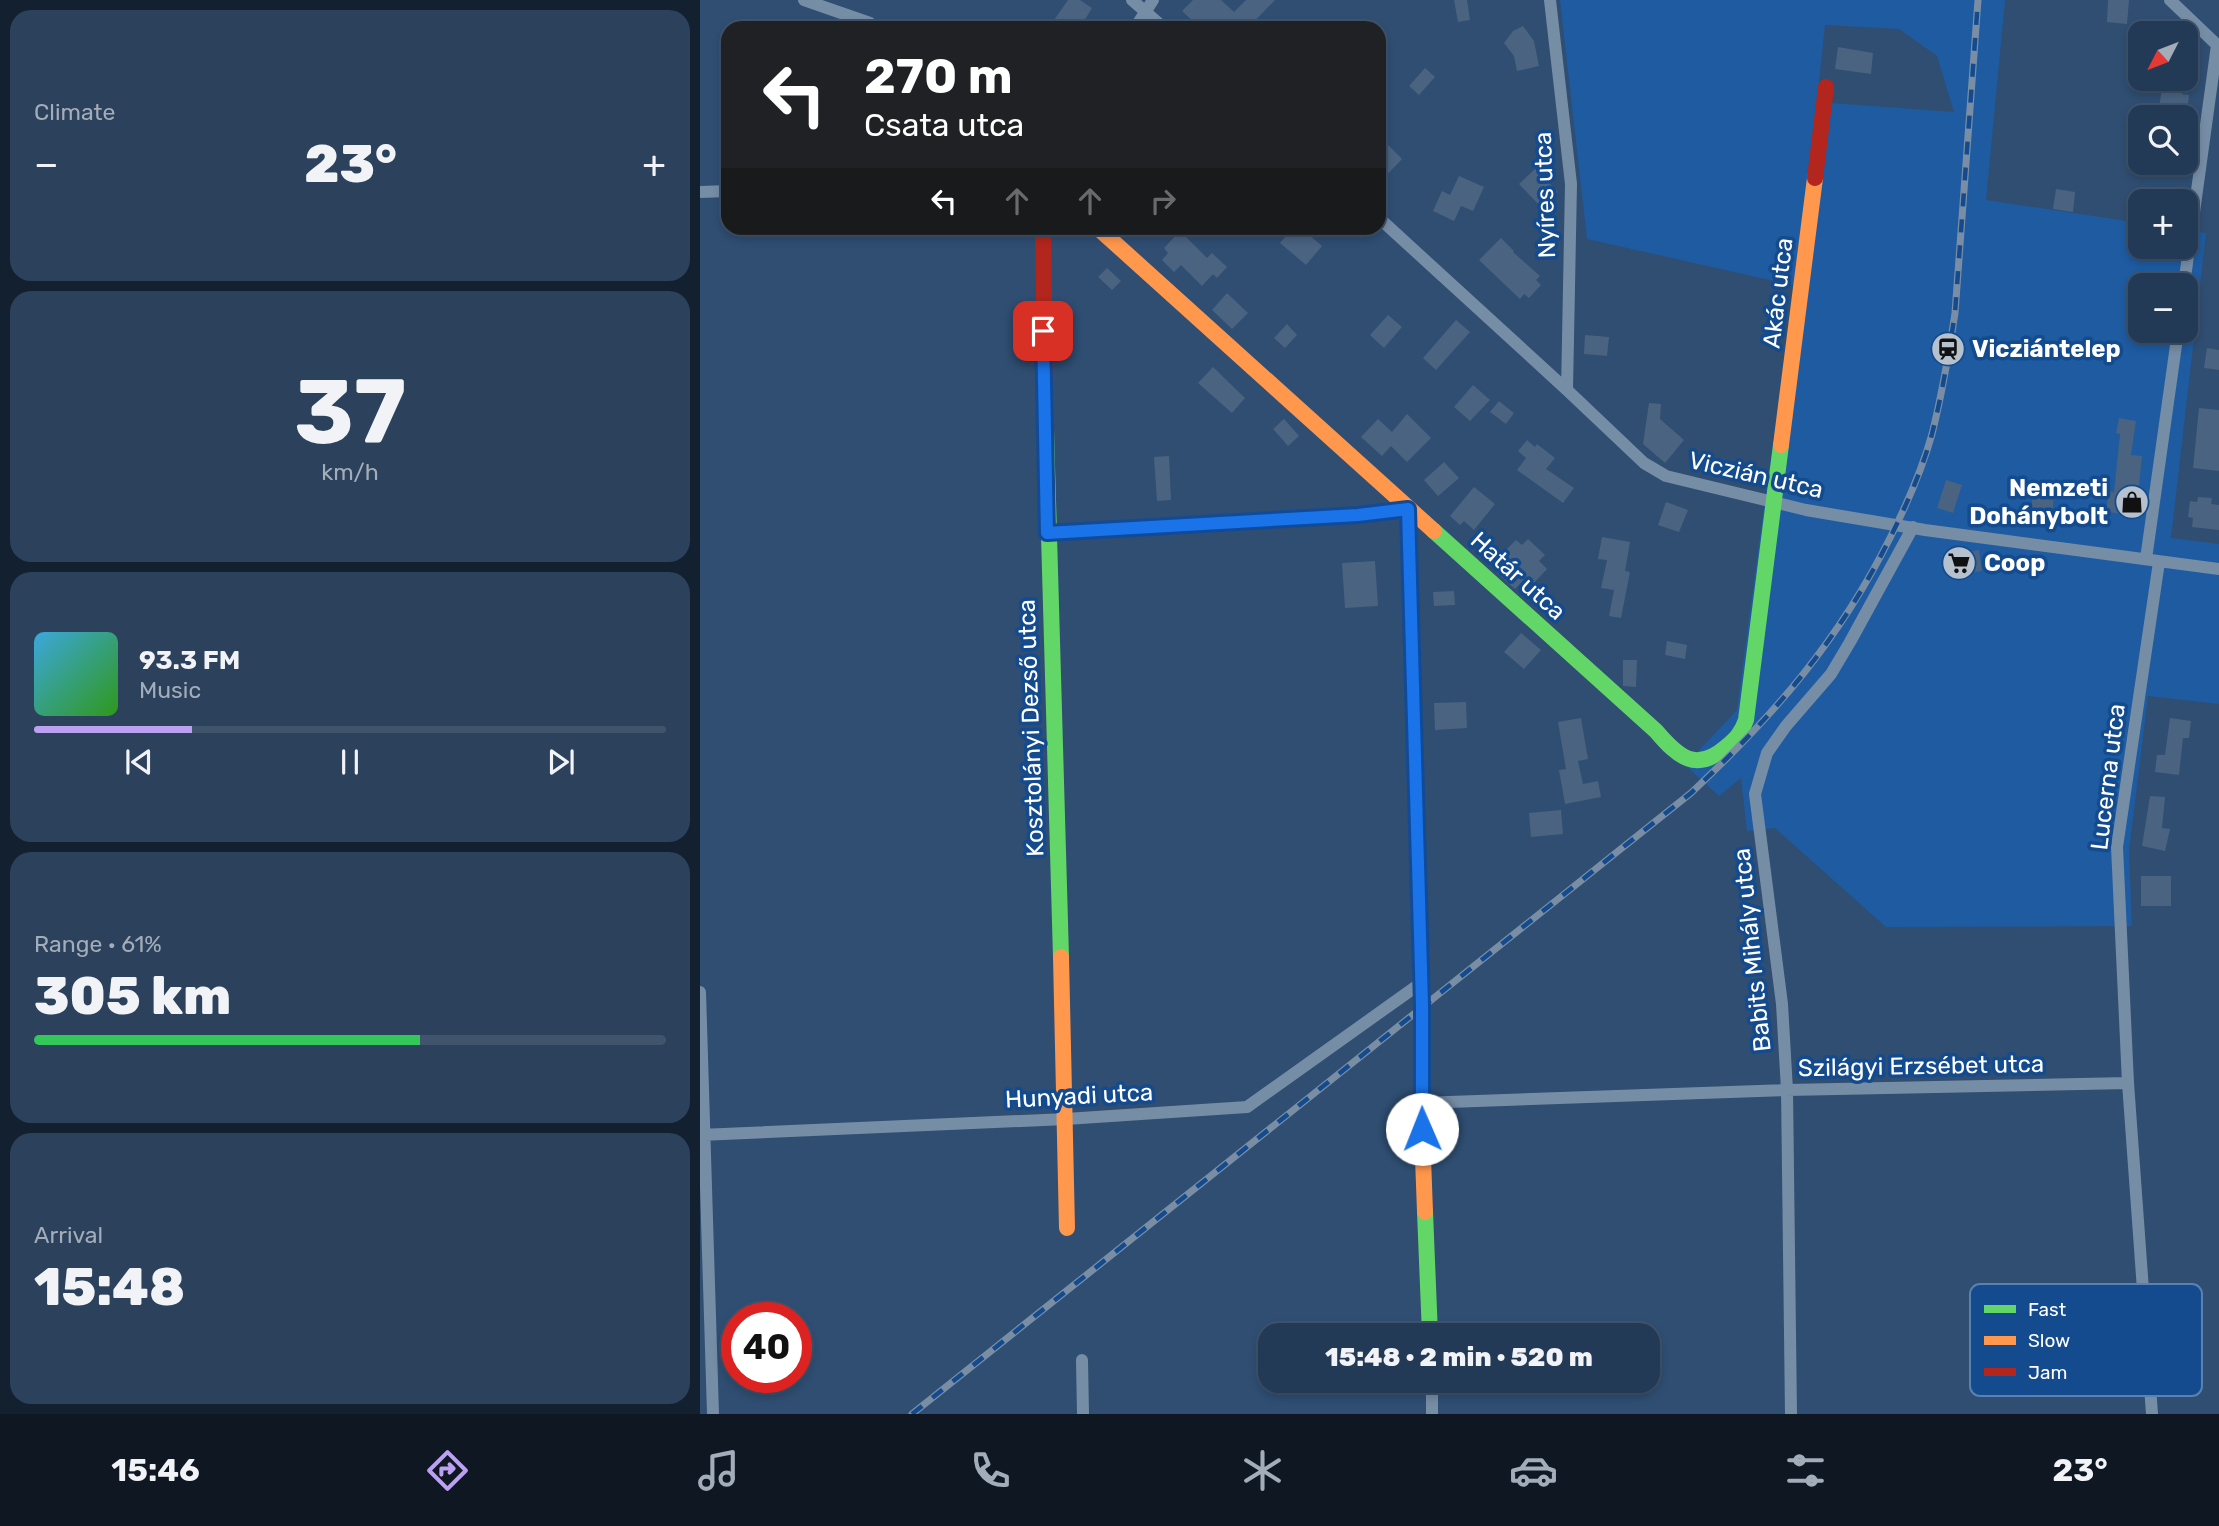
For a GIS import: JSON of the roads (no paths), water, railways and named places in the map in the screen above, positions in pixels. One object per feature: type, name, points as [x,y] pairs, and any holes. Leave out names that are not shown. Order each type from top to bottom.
[{"type":"street","points":[[804,0],[864,21]]},
{"type":"street","points":[[1132,0],[1156,21]]},
{"type":"street","points":[[1139,21],[1153,0]]},
{"type":"street","name":"Nyíres utca","points":[[1550,0],[1571,184],[1567,390]]},
{"type":"street","points":[[2170,0],[2218,45],[2186,273]]},
{"type":"street","name":"Akác utca","points":[[1775,504],[1826,88]]},
{"type":"street","points":[[700,192],[721,191]]},
{"type":"street","name":"Viczián utca","points":[[1386,225],[1656,472],[1775,504],[1913,527],[2219,569]]},
{"type":"street","name":"Kosztolányi Dezső utca","points":[[1042,235],[1043,408],[1066,1119],[1067,1228]]},
{"type":"street","name":"Határ utca","points":[[1106,235],[1657,731],[1684,759],[1704,762],[1713,758],[1734,740],[1743,728],[1775,504]]},
{"type":"street","points":[[2146,559],[2176,343]]},
{"type":"street","points":[[1047,533],[1358,515],[1408,509],[1421,983],[1421,1103],[1430,1323]]},
{"type":"street","name":"Babits Mihály utca","points":[[1791,1414],[1787,1090],[1782,1004],[1755,794],[1767,753],[1786,726],[1831,674],[1913,527]]},
{"type":"street","name":"Lucerna utca","points":[[2143,1284],[2128,1083],[2117,847],[2159,562]]},
{"type":"street","name":"Hunyadi utca","points":[[703,1135],[1066,1119],[1247,1107],[1421,983]]},
{"type":"street","points":[[700,992],[713,1414]]},
{"type":"street","name":"Szilágyi Erzsébet utca","points":[[1421,1103],[1787,1090],[2128,1083]]},
{"type":"street","points":[[1082,1360],[1083,1414]]},
{"type":"street","points":[[1432,1393],[1432,1414]]},
{"type":"street","name":"Lucerna utca","points":[[2151,1396],[2152,1414]]},
{"type":"railway","points":[[912,1414],[1691,793],[1777,705],[1826,644],[1870,576],[1896,525],[1919,474],[1936,419],[1955,313],[1978,0]]},
{"type":"place","name":"Vicziántelep","points":[[1948,349]]},
{"type":"place","name":"Nemzeti Dohánybolt","points":[[2132,502]]},
{"type":"place","name":"Coop","points":[[1959,563]]}]
